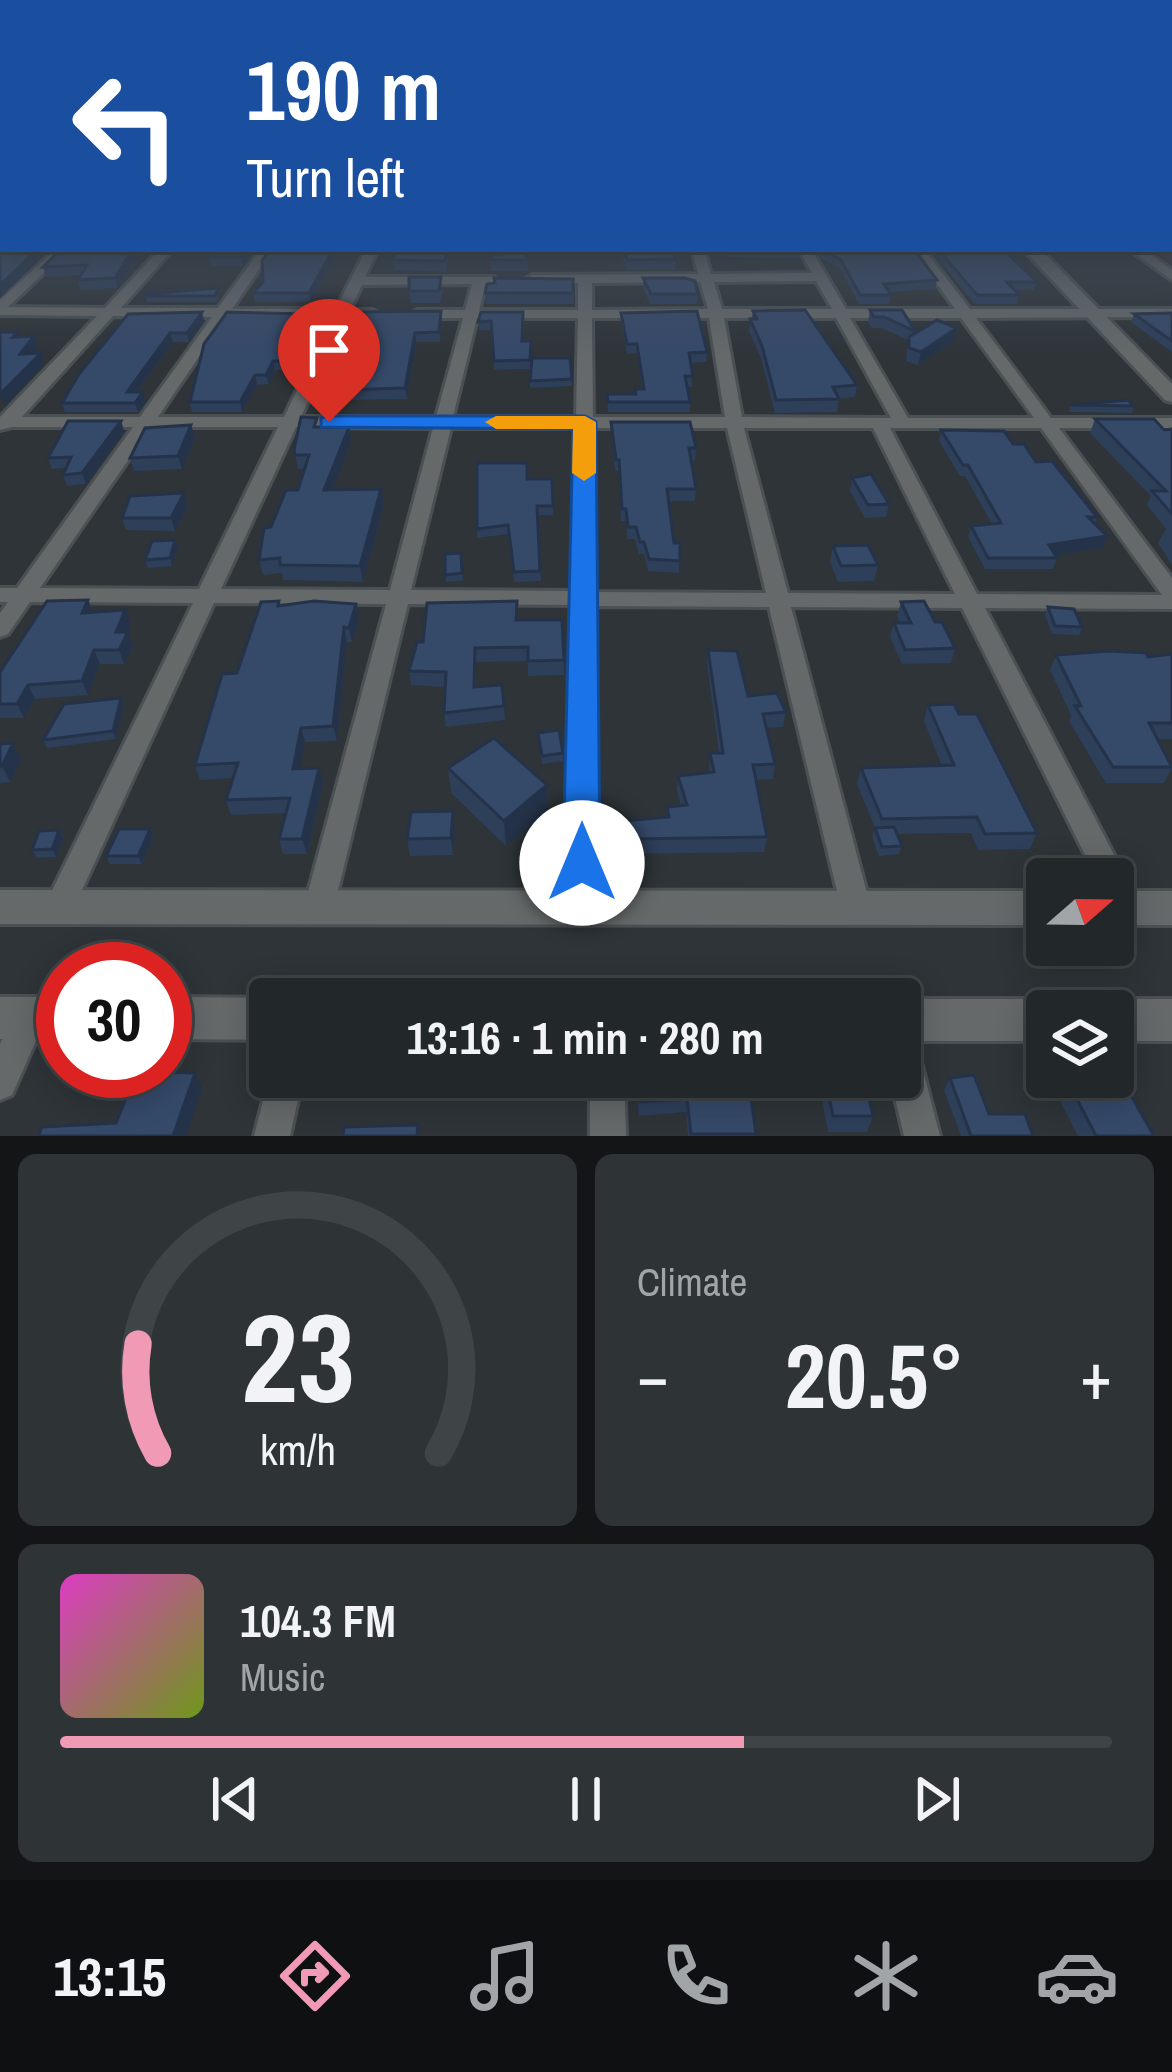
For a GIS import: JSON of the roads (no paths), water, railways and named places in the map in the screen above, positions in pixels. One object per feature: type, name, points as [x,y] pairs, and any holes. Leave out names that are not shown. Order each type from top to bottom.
[{"type":"street","points":[[0,309],[60,252]]},
{"type":"street","points":[[2,425],[164,252]]},
{"type":"street","points":[[0,629],[12,595],[149,422],[264,252]]},
{"type":"street","points":[[59,907],[371,252]]},
{"type":"street","points":[[699,252],[716,314],[734,423],[856,908]]},
{"type":"street","points":[[807,252],[1098,858]]},
{"type":"street","points":[[920,252],[1172,592]]},
{"type":"street","points":[[1034,252],[1172,396]]},
{"type":"street","points":[[1138,252],[1172,276]]},
{"type":"street","points":[[522,279],[820,277]]},
{"type":"street","points":[[581,908],[586,279]]},
{"type":"street","points":[[319,907],[470,314],[490,280],[357,281]]},
{"type":"street","points":[[0,309],[384,314]]},
{"type":"street","points":[[406,314],[1172,314]]},
{"type":"street","points":[[2,425],[1172,423]]},
{"type":"street","points":[[12,595],[1172,602]]},
{"type":"street","points":[[1134,898],[1172,908]]},
{"type":"street","points":[[0,907],[1026,908]]},
{"type":"street","points":[[0,1083],[31,1018]]},
{"type":"street","points":[[192,1018],[249,1019]]},
{"type":"street","points":[[921,1019],[1026,1019]]},
{"type":"street","points":[[1134,1020],[1172,1020]]},
{"type":"street","points":[[272,1136],[281,1098]]},
{"type":"street","points":[[608,1098],[608,1136]]},
{"type":"street","points":[[913,1098],[922,1136]]}]
